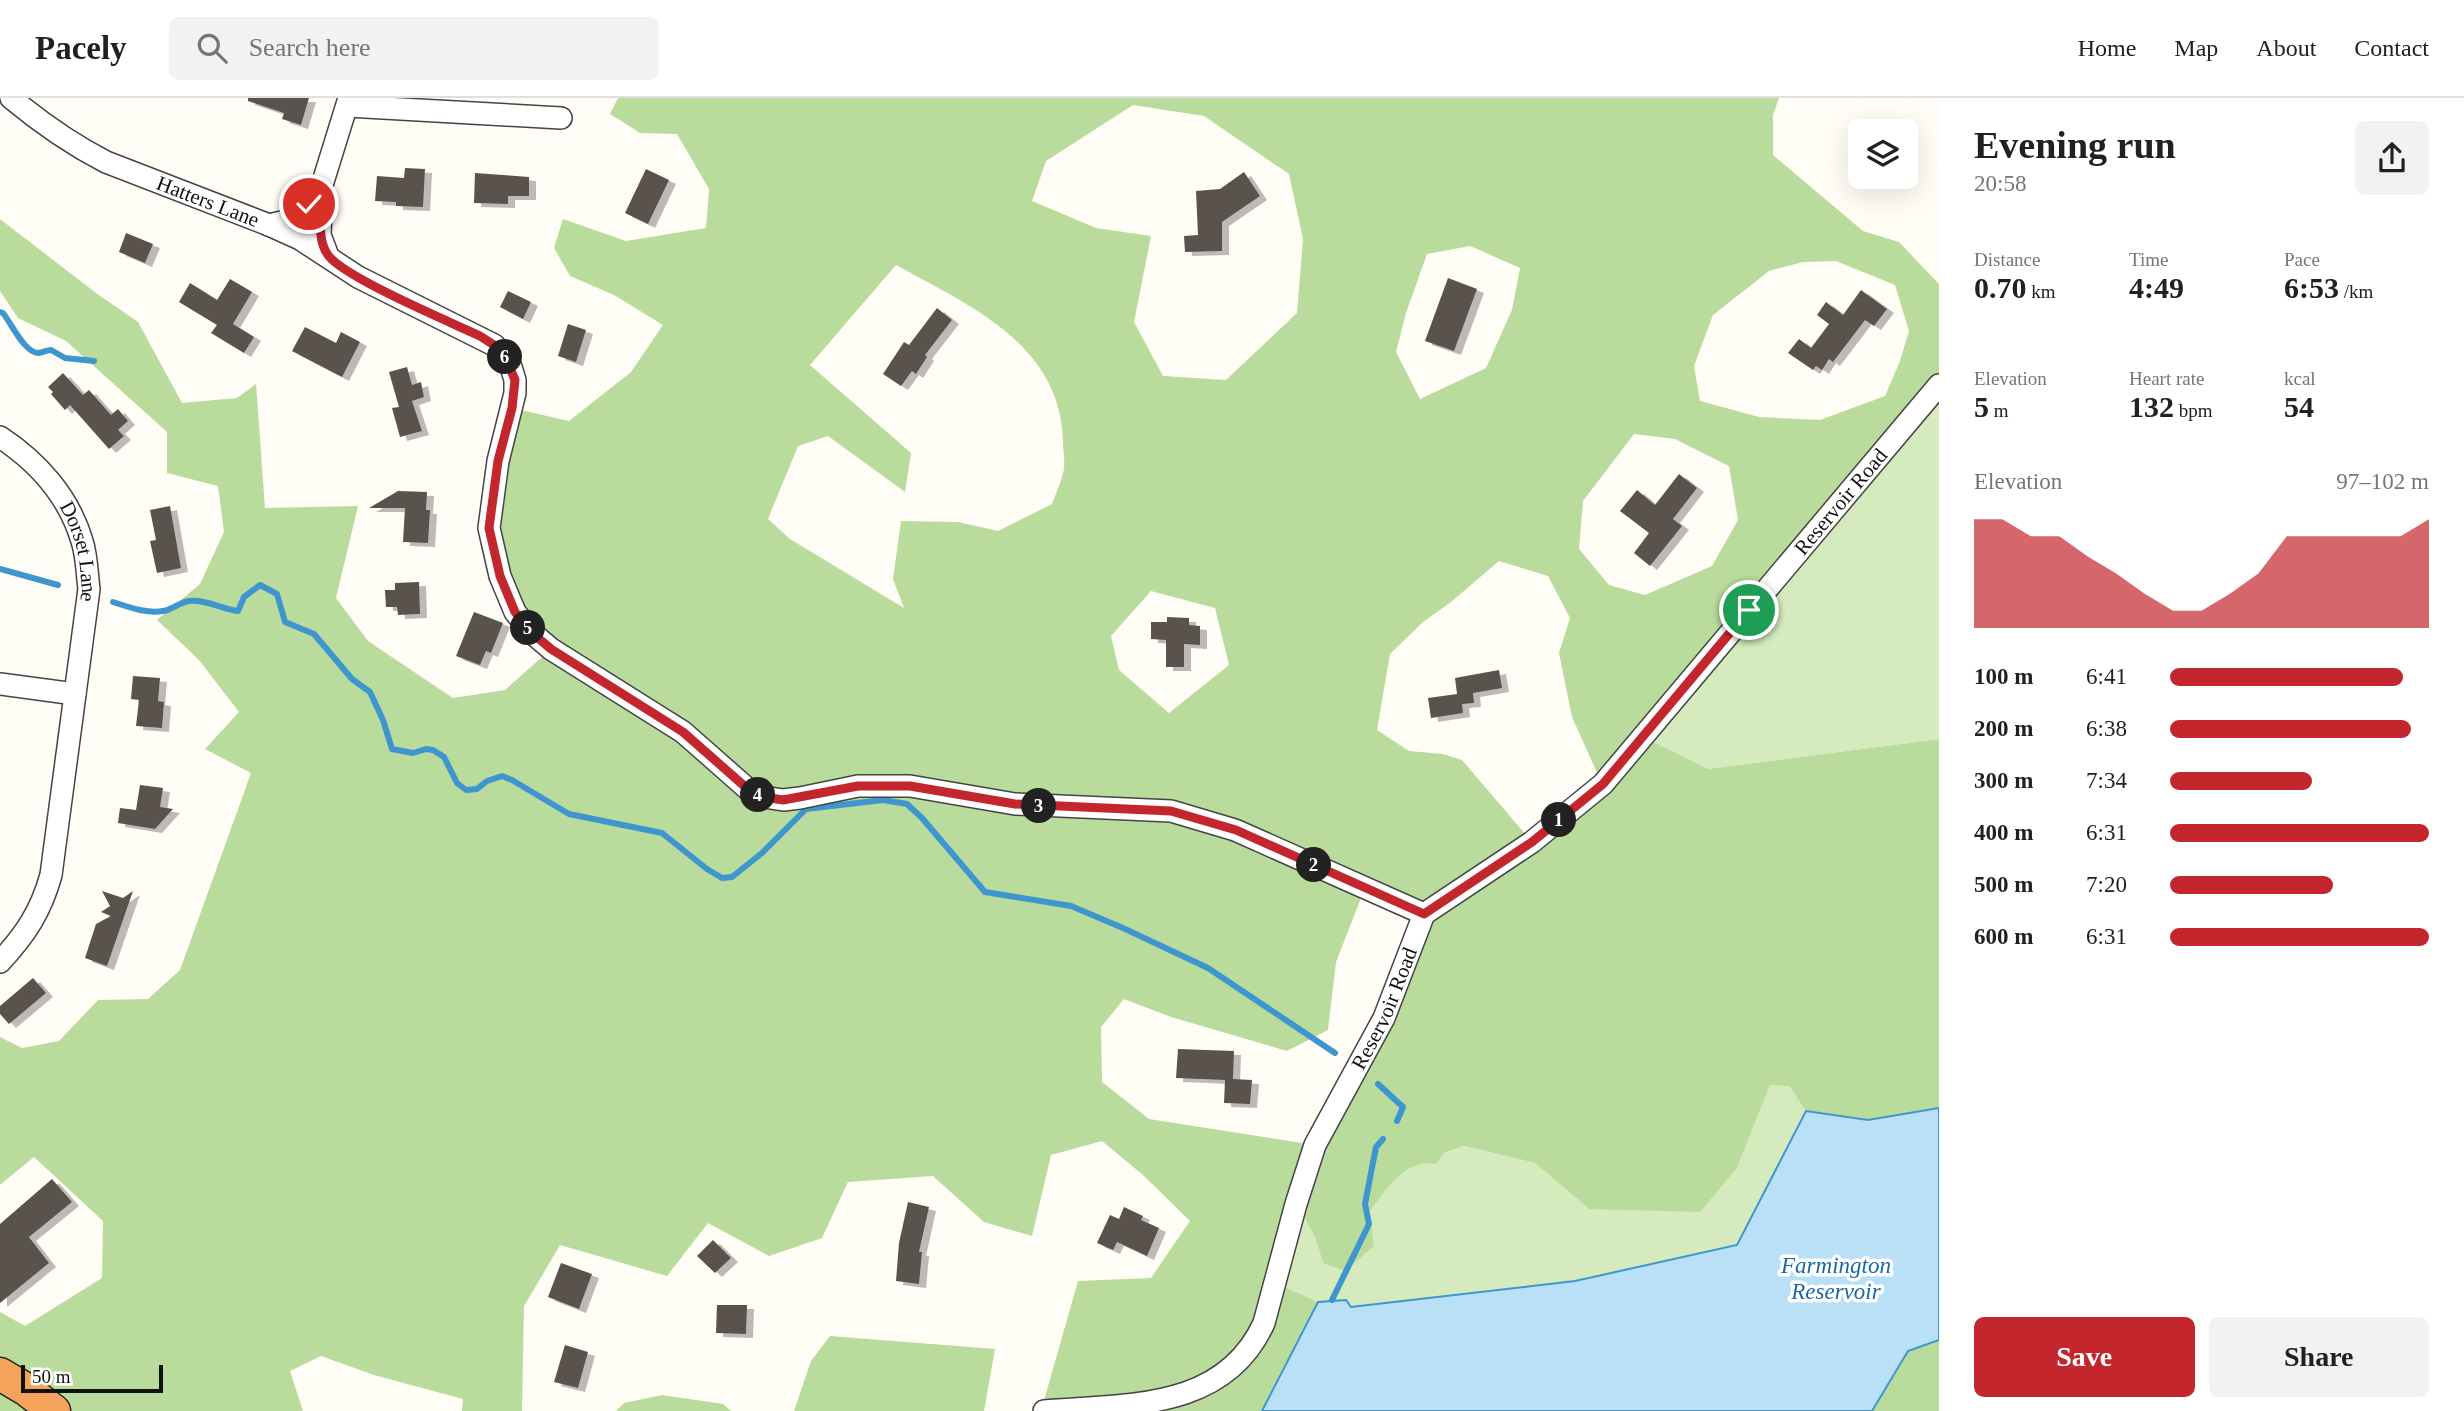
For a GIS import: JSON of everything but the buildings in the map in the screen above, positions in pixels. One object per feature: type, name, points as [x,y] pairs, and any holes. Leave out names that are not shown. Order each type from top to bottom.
[{"type":"highway","points":[[0,1374],[54,1411]]},
{"type":"street","name":"Hatters Lane","points":[[11,98],[46,126],[106,162],[300,239],[358,277],[494,345],[511,367],[515,393],[498,461],[489,528],[500,576],[515,612],[531,632],[551,649],[683,732],[750,791],[764,797],[783,800],[858,786],[910,786],[1015,804],[1171,811],[1236,830],[1424,914]]},
{"type":"street","points":[[328,256],[320,235],[321,210],[318,198],[348,102],[561,118]]},
{"type":"street","points":[[269,225],[286,221],[318,198]]},
{"type":"street","name":"Reservoir Road","points":[[1044,1411],[1163,1403],[1217,1382],[1240,1362],[1256,1341],[1264,1323],[1299,1193],[1315,1145],[1384,1018],[1424,914],[1532,842],[1603,784],[1939,385]]},
{"type":"street","name":"Dorset Lane","points":[[0,437],[43,472],[64,498],[83,542],[89,589],[51,875],[43,901],[31,924],[0,962]]},
{"type":"street","points":[[0,684],[75,694]]},
{"type":"green space","points":[[618,98],[1779,98],[1773,115],[1773,155],[1863,231],[1899,242],[1939,284],[1939,385],[1643,737],[1708,769],[1939,739],[1939,1108],[1868,1120],[1806,1111],[1789,1086],[1770,1085],[1737,1168],[1700,1212],[1589,1209],[1535,1163],[1464,1146],[1444,1153],[1436,1164],[1425,1163],[1406,1170],[1390,1185],[1370,1211],[1374,1246],[1345,1271],[1323,1263],[1315,1237],[1297,1205],[1276,1283],[1318,1302],[1262,1411],[1041,1411],[1078,1281],[1151,1278],[1190,1221],[1143,1175],[1102,1141],[1051,1155],[1032,1236],[984,1222],[933,1176],[848,1182],[822,1238],[769,1256],[708,1223],[667,1276],[560,1245],[524,1306],[522,1411],[462,1411],[463,1399],[374,1375],[321,1356],[290,1371],[303,1411],[0,1411],[0,1312],[25,1326],[102,1278],[103,1221],[34,1157],[0,1185],[0,1037],[22,1048],[59,1041],[98,1000],[148,999],[180,970],[251,773],[205,749],[239,712],[199,660],[157,620],[200,584],[224,532],[218,486],[167,473],[167,432],[66,341],[18,318],[0,291],[0,219],[138,322],[182,403],[237,398],[256,384],[265,508],[358,506],[336,598],[368,641],[453,698],[505,690],[551,649],[531,632],[489,528],[512,408],[569,421],[631,372],[663,325],[614,295],[570,276],[554,248],[563,219],[626,241],[706,228],[709,189],[677,134],[640,133],[610,114]],"holes":[[[1133,105],[1204,116],[1289,174],[1303,239],[1297,313],[1226,380],[1163,376],[1134,322],[1151,236],[1096,228],[1032,201],[1046,161]],[[1470,246],[1520,268],[1512,310],[1486,368],[1420,399],[1396,352],[1406,313],[1427,254]],[[1836,261],[1895,285],[1909,331],[1885,396],[1820,420],[1759,417],[1700,401],[1694,366],[1713,315],[1769,271],[1803,262]],[[896,265],[953,296],[1007,332],[1029,354],[1046,379],[1058,408],[1064,459],[1063,473],[1052,504],[998,531],[958,522],[901,521],[893,579],[904,608],[790,539],[768,519],[798,446],[828,436],[905,492],[911,453],[810,365]],[[1634,434],[1675,439],[1729,466],[1738,520],[1712,566],[1645,595],[1609,585],[1579,549],[1583,501]],[[1499,561],[1548,576],[1570,618],[1559,653],[1572,717],[1602,784],[1532,842],[1462,760],[1443,754],[1409,751],[1377,730],[1390,654],[1423,622]],[[1151,591],[1215,608],[1229,665],[1169,713],[1119,670],[1111,636]],[[1365,888],[1423,914],[1315,1145],[1149,1119],[1102,1082],[1101,1027],[1124,999],[1171,1017],[1287,1051],[1328,1030],[1336,962]]]},
{"type":"green space","points":[[1939,385],[1939,739],[1708,769],[1642,737]]},
{"type":"green space","points":[[1770,1085],[1789,1086],[1806,1111],[1737,1245],[1575,1281],[1351,1307],[1346,1300],[1318,1302],[1276,1283],[1296,1204],[1315,1237],[1323,1263],[1374,1246],[1370,1211],[1397,1175],[1423,1161],[1464,1146],[1535,1163],[1589,1209],[1737,1168]]},
{"type":"green space","points":[[830,1336],[995,1349],[984,1411],[794,1411],[811,1361]]},
{"type":"green space","points":[[1939,1340],[1939,1411],[1872,1411],[1908,1351]]},
{"type":"green space","points":[[662,1395],[723,1404],[731,1411],[616,1411],[624,1403]]},
{"type":"water","name":"Farmington Reservoir","points":[[1939,1108],[1939,1340],[1908,1351],[1872,1411],[1262,1411],[1318,1302],[1346,1300],[1351,1307],[1575,1281],[1737,1245],[1806,1111],[1868,1120]]},
{"type":"waterway","points":[[0,312],[34,352],[51,350],[65,358],[94,361]]},
{"type":"waterway","points":[[0,569],[58,585]]},
{"type":"waterway","points":[[113,602],[150,612],[195,601],[238,611],[244,597],[260,585],[277,594],[285,622],[314,634],[352,679],[370,692],[392,749],[413,753],[433,750],[444,757],[457,783],[466,790],[477,789],[487,781],[502,776],[569,814],[662,833],[722,878],[732,877],[762,853],[806,809],[883,800],[907,804],[985,892],[1071,906],[1123,928],[1208,968],[1335,1053]]},
{"type":"waterway","points":[[1378,1084],[1403,1107],[1397,1121]]},
{"type":"waterway","points":[[1332,1300],[1369,1224],[1365,1204],[1376,1147],[1383,1139]]},
{"type":"route","points":[[309,204],[318,198],[321,210],[320,235],[328,256],[358,277],[480,336],[505,356],[511,367],[515,393],[498,461],[489,528],[500,576],[515,612],[531,632],[551,649],[683,732],[750,791],[764,797],[783,800],[858,786],[910,786],[1015,804],[1171,811],[1236,830],[1424,914],[1532,842],[1603,784],[1749,610]]}]
